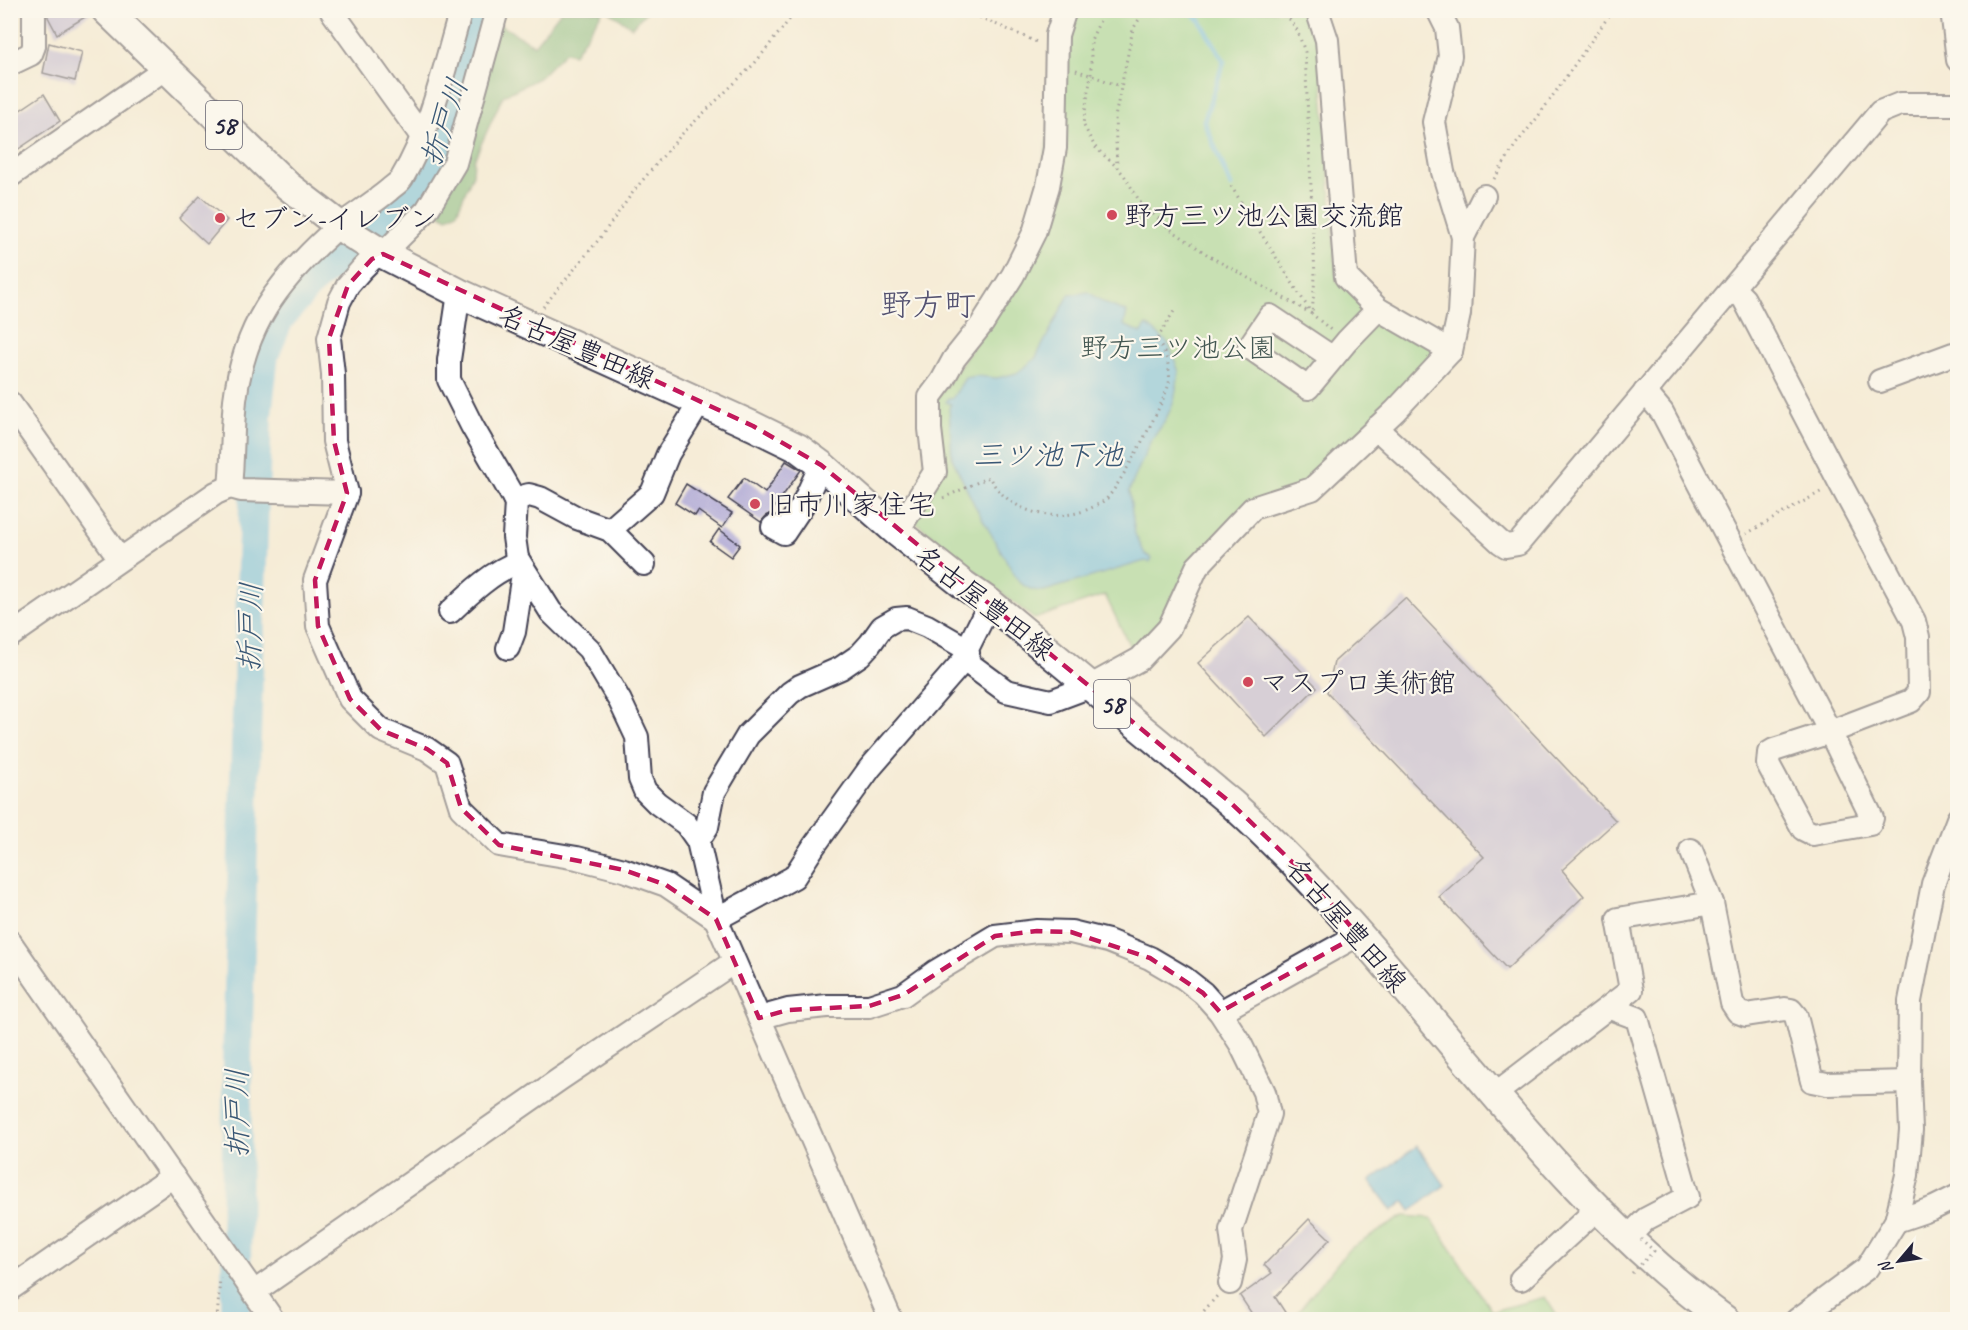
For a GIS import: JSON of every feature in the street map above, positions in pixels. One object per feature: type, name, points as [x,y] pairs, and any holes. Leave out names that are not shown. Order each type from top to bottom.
[{"type":"main road","name":"名古屋豊田線","points":[[112,12],[166,68],[288,186],[344,229],[379,252],[459,293],[798,448],[820,465],[897,532],[990,603],[1091,686],[1268,836],[1313,882],[1597,1209],[1635,1238],[1689,1293],[1725,1320]]},
{"type":"street","points":[[10,64],[31,54],[34,46],[34,10]]},
{"type":"street","points":[[331,10],[423,138]]},
{"type":"street","points":[[236,488],[235,400],[240,373],[255,324],[265,307],[302,260],[344,229],[400,180],[423,138],[462,10]]},
{"type":"street","points":[[497,10],[455,163],[427,210],[372,259],[348,285],[339,302],[329,338],[333,374],[334,441],[347,493],[315,580],[318,626],[350,699],[381,730],[427,748],[447,763],[461,808],[500,845],[577,858],[624,870],[666,885],[716,919]]},
{"type":"street","points":[[897,532],[935,472],[930,429],[930,397],[954,359],[982,324],[1013,275],[1034,233],[1048,186],[1055,148],[1057,35],[1065,10]]},
{"type":"street","points":[[1317,10],[1327,40],[1346,277],[1378,309],[1451,351]]},
{"type":"street","points":[[698,841],[707,827],[714,792],[748,735],[790,693],[800,686],[841,668],[860,655],[882,627],[896,619],[907,618],[927,626],[965,654],[1006,691],[1051,701],[1091,686],[1140,659],[1169,628],[1197,567],[1252,508],[1312,489],[1376,428],[1451,351],[1459,314],[1463,237],[1443,172],[1434,122],[1450,56],[1447,28],[1438,10]]},
{"type":"street","points":[[1952,10],[1958,60]]},
{"type":"street","points":[[10,176],[166,68]]},
{"type":"street","points":[[1376,428],[1500,542],[1506,546],[1518,544],[1880,112],[1900,104],[1958,104]]},
{"type":"street","points":[[1463,237],[1484,196]]},
{"type":"street","points":[[1645,392],[1662,412],[1830,732],[1872,818],[1870,824],[1812,834],[1803,829],[1768,764],[1769,753],[1830,732],[1911,700],[1919,692],[1918,637],[1914,621],[1744,299],[1732,288]]},
{"type":"street","points":[[459,293],[449,360],[449,380],[472,426],[516,502],[514,537],[517,558],[551,612],[589,649],[620,701],[637,737],[640,779],[645,791],[657,803],[686,824],[698,841],[716,919],[891,1320]]},
{"type":"street","points":[[1336,347],[1378,309]]},
{"type":"street","points":[[1880,381],[1958,354]]},
{"type":"street","points":[[610,530],[652,493],[668,454],[700,402]]},
{"type":"street","points":[[10,403],[120,559]]},
{"type":"street","points":[[773,527],[783,533],[802,506],[820,465]]},
{"type":"street","points":[[10,636],[216,493],[236,488],[347,493]]},
{"type":"street","points":[[514,499],[529,495],[540,498],[576,518],[610,530],[644,564]]},
{"type":"street","points":[[450,612],[508,566],[523,568]]},
{"type":"street","points":[[508,648],[514,632],[523,568]]},
{"type":"street","points":[[716,919],[794,877],[813,846],[870,768],[965,654],[990,603]]},
{"type":"street","points":[[1797,1320],[1867,1268],[1896,1221],[1907,1175],[1911,1130],[1910,1001],[1933,885],[1958,819]]},
{"type":"street","points":[[1691,850],[1712,903],[1732,1003],[1738,1012],[1746,1015],[1791,1010],[1796,1016],[1812,1081],[1827,1084],[1909,1082]]},
{"type":"street","points":[[1495,1094],[1631,990],[1618,919],[1712,903]]},
{"type":"street","points":[[759,1018],[789,1010],[827,1006],[869,1006],[903,995],[935,972],[995,936],[1036,931],[1071,932],[1108,941],[1150,958],[1184,978],[1203,993],[1220,1012],[1240,1043],[1264,1092],[1269,1114],[1231,1230],[1235,1260],[1230,1283]]},
{"type":"street","points":[[1220,1012],[1358,935]]},
{"type":"street","points":[[10,942],[273,1320]]},
{"type":"street","points":[[254,1292],[560,1079],[734,962]]},
{"type":"street","points":[[1610,1008],[1637,1018],[1688,1197],[1646,1219],[1635,1238]]},
{"type":"street","points":[[10,1289],[172,1176]]},
{"type":"street","points":[[1896,1221],[1934,1208],[1958,1196]]},
{"type":"street","points":[[1521,1279],[1597,1209]]},
{"type":"path","points":[[530,325],[557,288],[600,238],[636,188],[681,135],[755,63],[797,10]]},
{"type":"path","points":[[963,10],[1091,75],[1120,86]]},
{"type":"path","points":[[1105,10],[1091,40],[1091,75],[1083,124],[1095,147],[1124,175],[1140,202],[1170,229],[1211,258],[1312,314]]},
{"type":"path","points":[[1117,167],[1115,117],[1120,86],[1133,29],[1145,10]]},
{"type":"path","points":[[1283,10],[1297,30],[1305,52],[1315,277],[1312,314]]},
{"type":"path","points":[[1484,196],[1516,144],[1613,10]]},
{"type":"path","points":[[1231,186],[1312,314],[1336,347]]},
{"type":"path","points":[[924,488],[939,499],[989,477],[996,488],[1028,512],[1049,517],[1075,515],[1106,500],[1119,482],[1164,398],[1169,375],[1163,346],[1156,341],[1174,311]]},
{"type":"path","points":[[1731,543],[1839,481]]},
{"type":"path","points":[[1632,1273],[1654,1251],[1635,1238]]},
{"type":"path","points":[[217,1320],[224,1250]]},
{"type":"path","points":[[1197,1320],[1230,1283]]},
{"type":"highlighted area","points":[[383,254],[753,426],[821,465],[1231,803],[1313,882],[1358,935],[1220,1012],[1203,993],[1150,958],[1071,932],[1037,931],[995,936],[903,995],[869,1006],[788,1010],[759,1018],[716,919],[666,885],[624,870],[499,845],[461,808],[447,763],[427,749],[381,730],[350,699],[318,626],[315,580],[347,493],[334,441],[329,338],[348,285],[372,259]]},
{"type":"green space","points":[[561,11],[603,11],[574,54],[565,52],[539,78],[503,96],[474,160],[473,174],[457,212],[447,218],[435,210],[499,24],[534,45]]},
{"type":"green space","points":[[608,11],[647,11],[632,27]]},
{"type":"green space","name":"野方三ツ池公園","points":[[1073,11],[1308,11],[1320,48],[1337,281],[1438,352],[1310,483],[1249,504],[1165,623],[1133,653],[1105,595],[1034,619],[913,520],[937,399],[1021,278]]},
{"type":"green space","points":[[1404,1216],[1431,1218],[1492,1311],[1545,1297],[1559,1319],[1299,1319],[1296,1314],[1349,1249]]},
{"type":"water","name":"三ツ池下池","points":[[1088,292],[1106,304],[1127,312],[1124,325],[1141,333],[1147,325],[1168,343],[1179,372],[1174,401],[1165,421],[1150,442],[1129,491],[1135,534],[1145,554],[1152,558],[1150,562],[1145,561],[1044,591],[1036,590],[1026,587],[1017,579],[974,504],[952,458],[949,408],[951,404],[946,402],[947,399],[952,399],[965,378],[976,376],[997,378],[1017,373],[1035,359],[1069,295]]},
{"type":"water","points":[[1417,1146],[1445,1185],[1411,1211],[1404,1201],[1392,1211],[1370,1181]]},
{"type":"building","points":[[48,10],[90,10],[90,14],[57,34],[48,17]]},
{"type":"building","points":[[49,43],[82,52],[75,81],[43,73]]},
{"type":"building","points":[[44,94],[60,121],[17,150],[10,140],[10,117]]},
{"type":"building","points":[[200,196],[227,220],[207,244],[179,218]]},
{"type":"building","points":[[786,461],[801,470],[770,514],[761,522],[728,499],[744,478],[765,493]]},
{"type":"building","points":[[686,484],[732,513],[722,528],[698,511],[695,516],[675,503]]},
{"type":"building","points":[[719,529],[740,545],[731,557],[710,542]]},
{"type":"building","points":[[1405,598],[1616,821],[1562,870],[1584,896],[1507,969],[1439,897],[1484,857],[1327,692],[1334,662]]},
{"type":"building","points":[[1249,617],[1317,687],[1266,737],[1198,663]]},
{"type":"building","points":[[1309,1219],[1330,1239],[1275,1297],[1290,1320],[1256,1320],[1240,1296],[1272,1273],[1264,1265]]},
{"type":"waterway","name":"折戸川","points":[[236,1320],[237,1062],[246,740],[257,415],[264,355],[279,319],[311,282],[416,196],[434,161],[481,10]]},
{"type":"waterway","points":[[1188,10],[1199,19],[1224,61],[1204,121],[1231,186]]},
{"type":"place","name":"野方三ツ池公園交流館","points":[[1112,215]]},
{"type":"place","name":"セブン-イレブン","points":[[220,218]]},
{"type":"place","name":"旧市川家住宅","points":[[755,504]]},
{"type":"place","name":"マスプロ美術館","points":[[1248,682]]},
{"type":"district","name":"野方町","points":[[928,304]]}]
